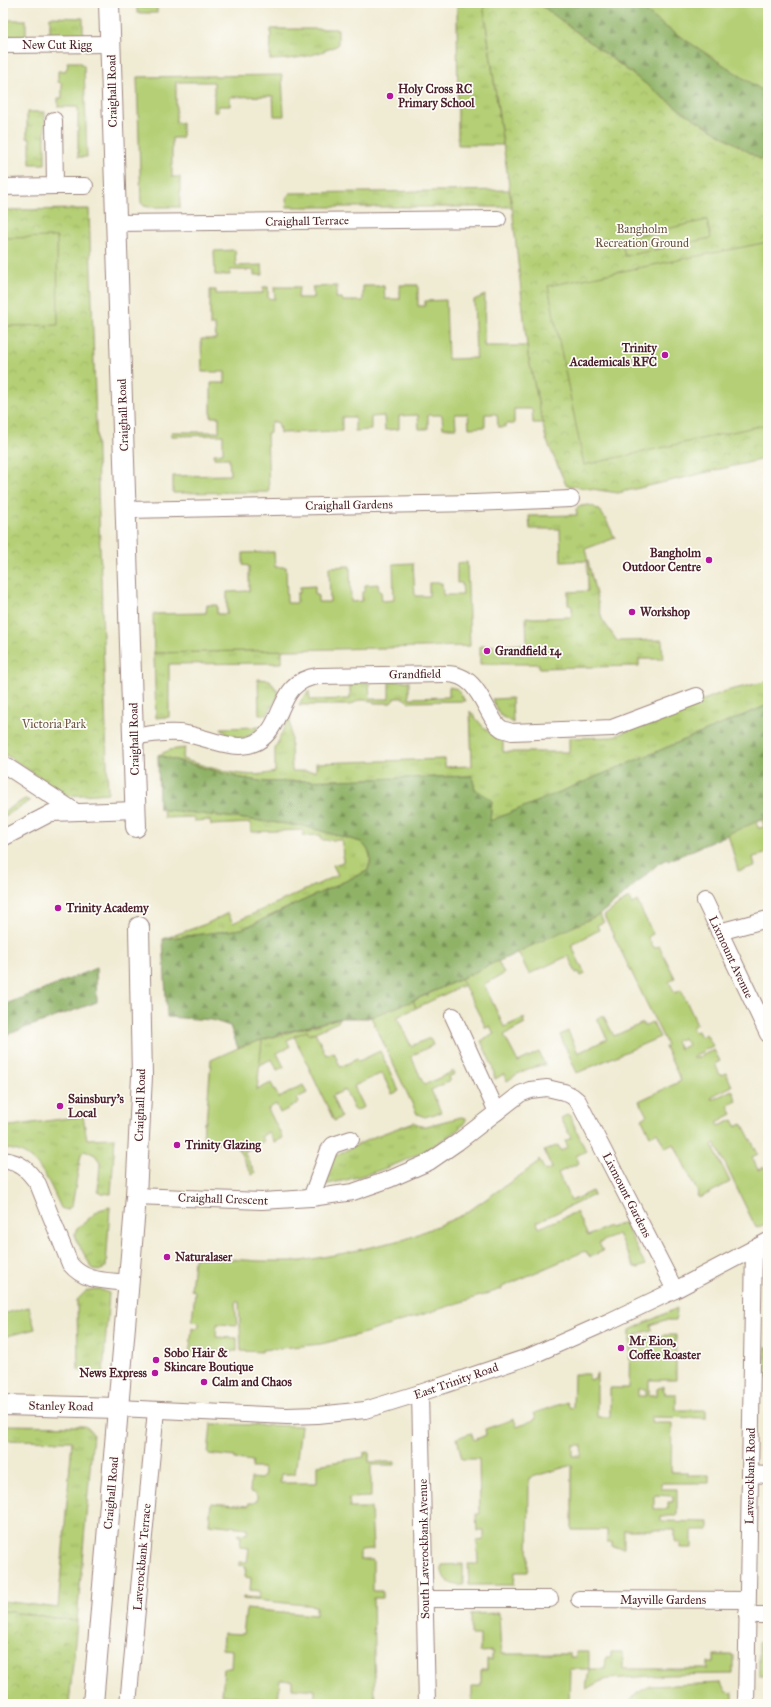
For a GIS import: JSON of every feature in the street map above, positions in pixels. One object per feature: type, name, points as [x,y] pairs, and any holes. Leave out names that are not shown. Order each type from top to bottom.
[{"type":"street","name":"Craighall Road","points":[[109,3],[115,223],[136,815]]},
{"type":"street","name":"New Cut Rigg","points":[[3,45],[111,44]]},
{"type":"street","points":[[54,120],[55,186]]},
{"type":"street","points":[[3,188],[85,186]]},
{"type":"street","name":"Craighall Terrace","points":[[115,223],[498,219]]},
{"type":"street","name":"Craighall Gardens","points":[[126,510],[571,499]]},
{"type":"street","name":"Grandfield","points":[[134,737],[179,733],[233,745],[247,745],[262,739],[296,685],[307,678],[318,676],[460,675],[472,684],[497,726],[512,732],[612,728],[697,696]]},
{"type":"street","points":[[3,764],[76,812]]},
{"type":"street","points":[[3,838],[46,815],[58,812],[136,815]]},
{"type":"street","name":"Lixmount Avenue","points":[[705,901],[768,1034]]},
{"type":"street","points":[[719,932],[768,920]]},
{"type":"street","name":"Craighall Road","points":[[93,1704],[129,1283],[141,1116],[142,1052],[139,927]]},
{"type":"street","points":[[453,1016],[497,1112]]},
{"type":"street","name":"Craighall Crescent","points":[[136,1196],[239,1201],[310,1198],[353,1192],[406,1173],[444,1152],[520,1094],[539,1088],[547,1088],[560,1090],[578,1101]]},
{"type":"street","name":"Lixmount Gardens","points":[[578,1101],[675,1290]]},
{"type":"street","points":[[310,1198],[329,1150],[333,1146],[352,1139]]},
{"type":"street","points":[[3,1160],[21,1165],[34,1179],[62,1247],[70,1264],[76,1272],[92,1279],[129,1283]]},
{"type":"street","name":"East Trinity Road","points":[[118,1408],[287,1416],[318,1415],[365,1410],[531,1356],[675,1290],[768,1241]]},
{"type":"street","name":"Laverockbank Road","points":[[746,1704],[754,1248]]},
{"type":"street","name":"South Laverockbank Avenue","points":[[420,1393],[426,1599],[427,1704]]},
{"type":"street","name":"Stanley Road","points":[[3,1405],[118,1408]]},
{"type":"street","name":"Laverockbank Terrace","points":[[128,1704],[156,1410]]},
{"type":"street","points":[[750,1474],[768,1474]]},
{"type":"street","points":[[426,1599],[550,1600]]},
{"type":"street","name":"Mayville Gardens","points":[[579,1599],[747,1608],[768,1615]]},
{"type":"green space","points":[[137,3],[157,3],[157,13],[137,13]]},
{"type":"green space","points":[[457,3],[483,3],[503,145],[458,145]]},
{"type":"green space","name":"Bangholm Recreation Ground","points":[[483,3],[538,3],[680,110],[768,164],[768,458],[618,493],[566,485],[546,439],[528,356],[512,207]]},
{"type":"green space","points":[[538,3],[635,3],[666,27],[768,94],[768,164],[680,110]]},
{"type":"green space","points":[[635,3],[768,3],[768,94],[666,27]]},
{"type":"green space","points":[[50,17],[83,18],[83,37],[50,37]]},
{"type":"green space","points":[[3,20],[26,20],[26,37],[3,36]]},
{"type":"green space","points":[[271,29],[338,29],[338,45],[305,57],[270,60]]},
{"type":"green space","points":[[67,62],[79,62],[84,66],[87,157],[78,157],[78,107],[58,107],[58,98],[62,98],[62,83],[58,82],[58,71],[65,71],[68,66]]},
{"type":"green space","points":[[282,75],[284,116],[274,116],[273,96],[230,97],[230,106],[218,106],[218,112],[214,112],[214,82],[176,82],[176,123],[182,123],[182,138],[172,138],[172,177],[180,177],[180,207],[149,207],[144,206],[141,203],[137,77]]},
{"type":"green space","points":[[27,112],[45,112],[45,164],[30,164],[30,138],[27,138]]},
{"type":"green space","points":[[509,190],[512,207],[287,207],[286,198],[290,193]]},
{"type":"green space","name":"Victoria Park","points":[[89,209],[108,793],[68,796],[3,753],[3,210]]},
{"type":"green space","points":[[707,220],[711,238],[625,256],[621,239]]},
{"type":"green space","points":[[57,237],[58,325],[5,326],[3,238]]},
{"type":"green space","name":"Trinity Academicals RFC","points":[[768,242],[768,424],[584,465],[548,286]]},
{"type":"green space","points":[[235,250],[236,266],[262,265],[263,275],[254,275],[254,270],[230,270],[230,275],[215,275],[214,251]]},
{"type":"green space","points":[[400,285],[418,285],[418,306],[425,306],[425,301],[446,300],[448,359],[476,358],[474,300],[485,295],[484,346],[527,346],[543,423],[533,423],[532,409],[514,409],[514,424],[505,424],[505,427],[498,427],[497,414],[485,414],[485,427],[469,428],[468,414],[455,414],[456,428],[443,428],[442,415],[428,415],[428,429],[419,429],[418,415],[399,416],[399,429],[385,430],[384,416],[371,417],[371,430],[355,431],[355,417],[342,417],[342,431],[280,433],[277,422],[272,422],[270,425],[270,433],[267,433],[269,492],[173,493],[173,476],[230,475],[229,458],[214,458],[214,454],[223,453],[223,435],[172,436],[171,432],[219,432],[219,417],[211,417],[211,383],[225,383],[225,372],[202,372],[201,339],[216,339],[215,325],[210,325],[210,290],[216,290],[216,294],[263,293],[263,287],[268,287],[268,298],[275,299],[274,287],[299,287],[298,298],[313,298],[312,287],[337,286],[336,298],[342,298],[343,301],[363,301],[363,286],[384,286],[385,299],[400,299]]},
{"type":"green space","points":[[589,505],[594,507],[602,514],[615,538],[585,549],[602,619],[617,641],[662,640],[663,659],[639,659],[639,666],[539,668],[539,664],[480,664],[480,646],[527,644],[526,617],[572,617],[572,606],[568,605],[568,592],[588,591],[587,561],[561,562],[560,529],[530,529],[529,516],[577,515],[576,509],[581,506]]},
{"type":"green space","points":[[274,552],[275,567],[286,567],[287,603],[297,603],[297,593],[300,593],[300,587],[315,586],[315,595],[318,595],[318,602],[330,602],[329,567],[350,566],[351,602],[362,601],[362,592],[365,591],[365,585],[378,584],[379,591],[381,591],[382,601],[394,600],[393,564],[413,563],[415,596],[429,596],[429,583],[442,583],[443,595],[463,595],[462,583],[457,583],[457,563],[467,562],[470,646],[154,653],[153,614],[206,613],[207,605],[217,605],[217,614],[227,614],[227,592],[249,591],[249,566],[243,565],[243,553]]},
{"type":"green space","points":[[282,650],[282,663],[169,664],[169,717],[156,718],[154,653]]},
{"type":"green space","points":[[258,679],[270,680],[279,694],[267,715],[259,715]]},
{"type":"green space","points":[[409,681],[409,698],[449,697],[449,687],[458,689],[465,701],[409,702],[403,698],[395,698],[391,703],[375,703],[359,700],[351,705],[299,705],[309,691],[310,700],[350,699],[350,683],[369,682],[370,699],[389,699],[389,682]]},
{"type":"green space","points":[[768,681],[768,705],[490,822],[492,800],[475,789],[472,776],[265,782],[236,777],[158,755],[170,750],[185,748],[182,759],[228,772],[251,775],[275,772],[275,749],[290,714],[292,771],[316,771],[316,763],[445,759],[445,767],[472,766],[470,711],[488,731],[497,737],[503,738],[503,752],[569,752],[569,738],[612,737],[726,691]]},
{"type":"green space","points":[[512,698],[513,723],[500,715],[492,699]]},
{"type":"green space","points":[[768,705],[768,817],[668,861],[667,859],[659,863],[599,915],[395,1009],[368,1018],[340,1018],[283,1033],[238,1048],[230,1026],[212,1020],[167,1017],[163,939],[242,929],[367,871],[371,859],[367,848],[361,842],[303,826],[159,809],[158,755],[236,777],[265,782],[472,776],[475,789],[492,800],[490,821]]},
{"type":"green space","points":[[259,727],[250,735],[240,738],[230,736],[221,728]]},
{"type":"green space","points":[[25,799],[30,801],[3,817],[3,812]]},
{"type":"green space","points":[[163,809],[303,826],[361,842],[367,848],[370,855],[369,867],[367,871],[242,929],[163,939],[206,924],[228,913],[233,923],[338,875],[333,865],[343,862],[342,840],[321,840],[321,835],[303,836],[303,830],[251,832],[251,823],[211,825],[210,820],[194,821],[194,817],[164,818]]},
{"type":"green space","points":[[768,817],[768,853],[753,857],[755,866],[738,871],[728,834],[756,822],[758,828],[764,827],[762,820]]},
{"type":"green space","points":[[629,898],[632,904],[637,901],[653,934],[648,937],[654,948],[659,946],[675,978],[669,982],[675,993],[681,990],[697,1024],[692,1027],[694,1032],[698,1031],[701,1037],[706,1034],[713,1046],[694,1056],[693,1058],[714,1050],[720,1061],[715,1064],[720,1075],[726,1073],[732,1086],[714,1095],[711,1099],[732,1090],[737,1101],[728,1105],[732,1114],[717,1122],[719,1126],[733,1120],[736,1126],[742,1123],[758,1154],[752,1157],[758,1170],[764,1167],[768,1175],[768,1223],[756,1228],[715,1143],[712,1145],[730,1182],[700,1198],[697,1196],[698,1193],[674,1144],[665,1148],[657,1132],[650,1136],[642,1119],[647,1116],[639,1101],[681,1081],[665,1047],[667,1045],[604,916]],"holes":[[[684,1038],[688,1045],[680,1049],[676,1041]]]},
{"type":"green space","points":[[599,915],[604,922],[597,925],[599,930],[571,945],[585,974],[581,976],[579,972],[576,973],[568,956],[529,974],[518,952]]},
{"type":"green space","points":[[498,961],[504,974],[484,984],[504,1027],[524,1018],[525,1019],[523,1020],[525,1024],[504,1035],[518,1062],[539,1052],[545,1065],[525,1070],[507,1081],[504,1074],[495,1079],[492,1065],[481,1041],[494,1034],[490,1026],[486,1028],[461,979]]},
{"type":"green space","points":[[96,968],[97,1002],[3,1036],[3,1005]]},
{"type":"green space","points":[[461,979],[464,985],[416,1008],[413,1001]]},
{"type":"green space","points":[[413,1001],[416,1008],[397,1017],[411,1046],[430,1038],[433,1045],[411,1056],[424,1085],[454,1071],[455,1074],[448,1077],[450,1081],[431,1090],[441,1112],[425,1117],[417,1114],[371,1017]]},
{"type":"green space","points":[[603,1015],[614,1036],[643,1023],[644,1026],[652,1022],[660,1037],[577,1073],[560,1035],[568,1031],[578,1053],[607,1039],[597,1018]]},
{"type":"green space","points":[[340,1018],[338,1022],[309,1035],[307,1031],[287,1040],[290,1047],[277,1053],[284,1067],[277,1070],[272,1059],[259,1065],[262,1040]]},
{"type":"green space","points":[[307,1031],[309,1035],[315,1032],[326,1055],[334,1052],[340,1067],[357,1059],[359,1061],[380,1051],[399,1091],[392,1094],[382,1073],[354,1086],[364,1107],[355,1111],[345,1090],[332,1096],[341,1117],[334,1121],[294,1036]]},
{"type":"green space","points":[[262,1040],[257,1090],[271,1083],[279,1098],[303,1085],[307,1093],[297,1098],[299,1103],[280,1113],[276,1104],[268,1109],[283,1138],[274,1142],[268,1132],[261,1137],[264,1141],[244,1152],[255,1173],[252,1175],[234,1141],[231,1143],[203,1142],[204,1122],[206,1122],[211,1060],[238,1048]]},
{"type":"green space","points":[[569,1114],[586,1151],[576,1156],[579,1163],[558,1173],[571,1201],[592,1191],[594,1195],[537,1222],[539,1228],[576,1212],[588,1236],[609,1226],[610,1228],[624,1222],[645,1265],[638,1268],[634,1267],[618,1234],[599,1243],[603,1251],[590,1257],[585,1251],[502,1287],[502,1289],[365,1333],[321,1344],[262,1350],[262,1352],[241,1351],[239,1302],[235,1302],[237,1325],[217,1324],[216,1337],[237,1338],[237,1351],[200,1351],[197,1358],[189,1357],[192,1328],[195,1329],[199,1326],[199,1322],[192,1321],[195,1291],[191,1290],[194,1260],[196,1257],[260,1261],[301,1261],[406,1239],[463,1215],[538,1163],[539,1159],[545,1171],[552,1168],[544,1151],[558,1145],[561,1151],[568,1147],[565,1141],[571,1138],[561,1118]]},
{"type":"green space","points":[[83,1116],[87,1139],[115,1138],[111,1194],[98,1191],[100,1162],[95,1155],[85,1150],[81,1154],[72,1206],[66,1210],[61,1208],[52,1188],[40,1168],[33,1160],[25,1154],[15,1150],[3,1149],[3,1127]]},
{"type":"green space","points":[[461,1117],[466,1118],[466,1120],[457,1131],[410,1158],[368,1174],[323,1185],[332,1157],[376,1136],[414,1122],[420,1126],[426,1126]]},
{"type":"green space","points":[[110,1207],[106,1267],[98,1271],[92,1268],[75,1238],[75,1233],[77,1229],[99,1210]]},
{"type":"green space","points":[[99,1289],[109,1293],[103,1374],[93,1375],[78,1370],[77,1300],[86,1291]]},
{"type":"green space","points":[[29,1307],[35,1329],[3,1337],[3,1314]]},
{"type":"green space","points":[[677,1308],[676,1320],[665,1320],[651,1325],[652,1330],[636,1334],[638,1339],[676,1335],[676,1380],[649,1380],[649,1395],[657,1395],[657,1389],[663,1386],[663,1391],[665,1391],[665,1394],[676,1394],[676,1410],[706,1410],[706,1418],[651,1417],[651,1423],[672,1423],[671,1472],[687,1472],[687,1475],[709,1475],[709,1483],[661,1483],[661,1489],[677,1489],[677,1516],[661,1516],[661,1521],[709,1522],[709,1530],[692,1530],[692,1548],[680,1548],[680,1542],[675,1542],[675,1530],[624,1530],[624,1548],[612,1547],[612,1542],[607,1542],[607,1530],[572,1530],[572,1465],[529,1478],[528,1572],[515,1572],[514,1585],[469,1585],[468,1564],[478,1564],[477,1540],[484,1539],[484,1531],[477,1531],[476,1514],[480,1514],[479,1459],[462,1459],[457,1438],[471,1433],[474,1440],[486,1435],[485,1429],[514,1419],[517,1427],[536,1419],[534,1413],[567,1402],[570,1408],[573,1407],[574,1374],[589,1374],[589,1379],[592,1380],[595,1379],[597,1374],[597,1417],[610,1417],[610,1388],[629,1388],[630,1330]],"holes":[[[638,1389],[646,1389],[646,1396],[638,1396]],[[573,1445],[582,1445],[581,1456],[573,1456]],[[654,1495],[673,1496],[673,1502],[668,1502],[668,1509],[654,1509]]]},
{"type":"green space","points":[[765,1347],[768,1347],[768,1378],[764,1378]]},
{"type":"green space","points":[[211,1424],[301,1426],[295,1474],[281,1474],[280,1483],[317,1483],[317,1465],[364,1457],[364,1453],[369,1452],[369,1462],[395,1462],[395,1465],[371,1465],[371,1497],[349,1498],[350,1508],[371,1508],[373,1549],[360,1550],[360,1560],[373,1560],[373,1591],[382,1591],[382,1598],[373,1598],[375,1704],[315,1704],[315,1690],[292,1688],[292,1681],[280,1680],[278,1700],[222,1695],[224,1668],[231,1668],[232,1650],[222,1649],[223,1633],[243,1634],[246,1609],[316,1615],[316,1606],[243,1599],[243,1597],[259,1598],[260,1591],[250,1590],[251,1578],[245,1577],[246,1566],[239,1565],[239,1562],[247,1562],[249,1548],[240,1547],[241,1536],[238,1536],[239,1533],[247,1534],[248,1528],[209,1524],[211,1503],[248,1506],[249,1503],[257,1501],[257,1496],[250,1492],[251,1478],[261,1479],[264,1471],[262,1468],[252,1468],[253,1461],[208,1454]]},
{"type":"green space","points":[[3,1425],[84,1426],[93,1434],[77,1621],[3,1611],[3,1601],[58,1608],[72,1441],[3,1440]]},
{"type":"green space","points":[[463,1564],[463,1585],[450,1583],[447,1581],[443,1574],[442,1565]]},
{"type":"green space","points":[[3,1611],[77,1621],[69,1704],[3,1704]]},
{"type":"green space","points":[[499,1613],[501,1654],[570,1654],[570,1657],[576,1657],[576,1652],[589,1652],[589,1669],[570,1669],[569,1704],[462,1704],[472,1703],[472,1686],[481,1686],[481,1670],[487,1670],[487,1660],[492,1660],[492,1651],[480,1652],[480,1635],[471,1635],[471,1614]]},
{"type":"green space","points":[[759,1642],[768,1642],[768,1676],[759,1676]]},
{"type":"green space","points":[[611,1652],[623,1652],[623,1669],[708,1669],[708,1662],[714,1662],[714,1655],[733,1655],[733,1674],[668,1675],[608,1679],[586,1689],[589,1669],[605,1669],[606,1657],[611,1657]]},
{"type":"green space","points":[[721,1683],[726,1692],[733,1693],[733,1704],[628,1704],[637,1693],[650,1686]]},
{"type":"place","name":"Holy Cross RC Primary School","points":[[390,96]]},
{"type":"place","name":"Trinity Academicals RFC","points":[[665,355]]},
{"type":"place","name":"Bangholm Outdoor Centre","points":[[709,560]]},
{"type":"place","name":"Workshop","points":[[632,612]]},
{"type":"place","name":"Grandfield 14","points":[[487,651]]},
{"type":"place","name":"Trinity Academy","points":[[58,908]]},
{"type":"place","name":"Sainsbury's Local","points":[[60,1106]]},
{"type":"place","name":"Trinity Glazing","points":[[177,1145]]},
{"type":"place","name":"Naturalaser","points":[[167,1257]]},
{"type":"place","name":"Mr Eion, Coffee Roaster","points":[[621,1348]]},
{"type":"place","name":"Sobo Hair & Skincare Boutique","points":[[156,1360]]},
{"type":"place","name":"News Express","points":[[155,1373]]},
{"type":"place","name":"Calm and Chaos","points":[[204,1382]]}]
